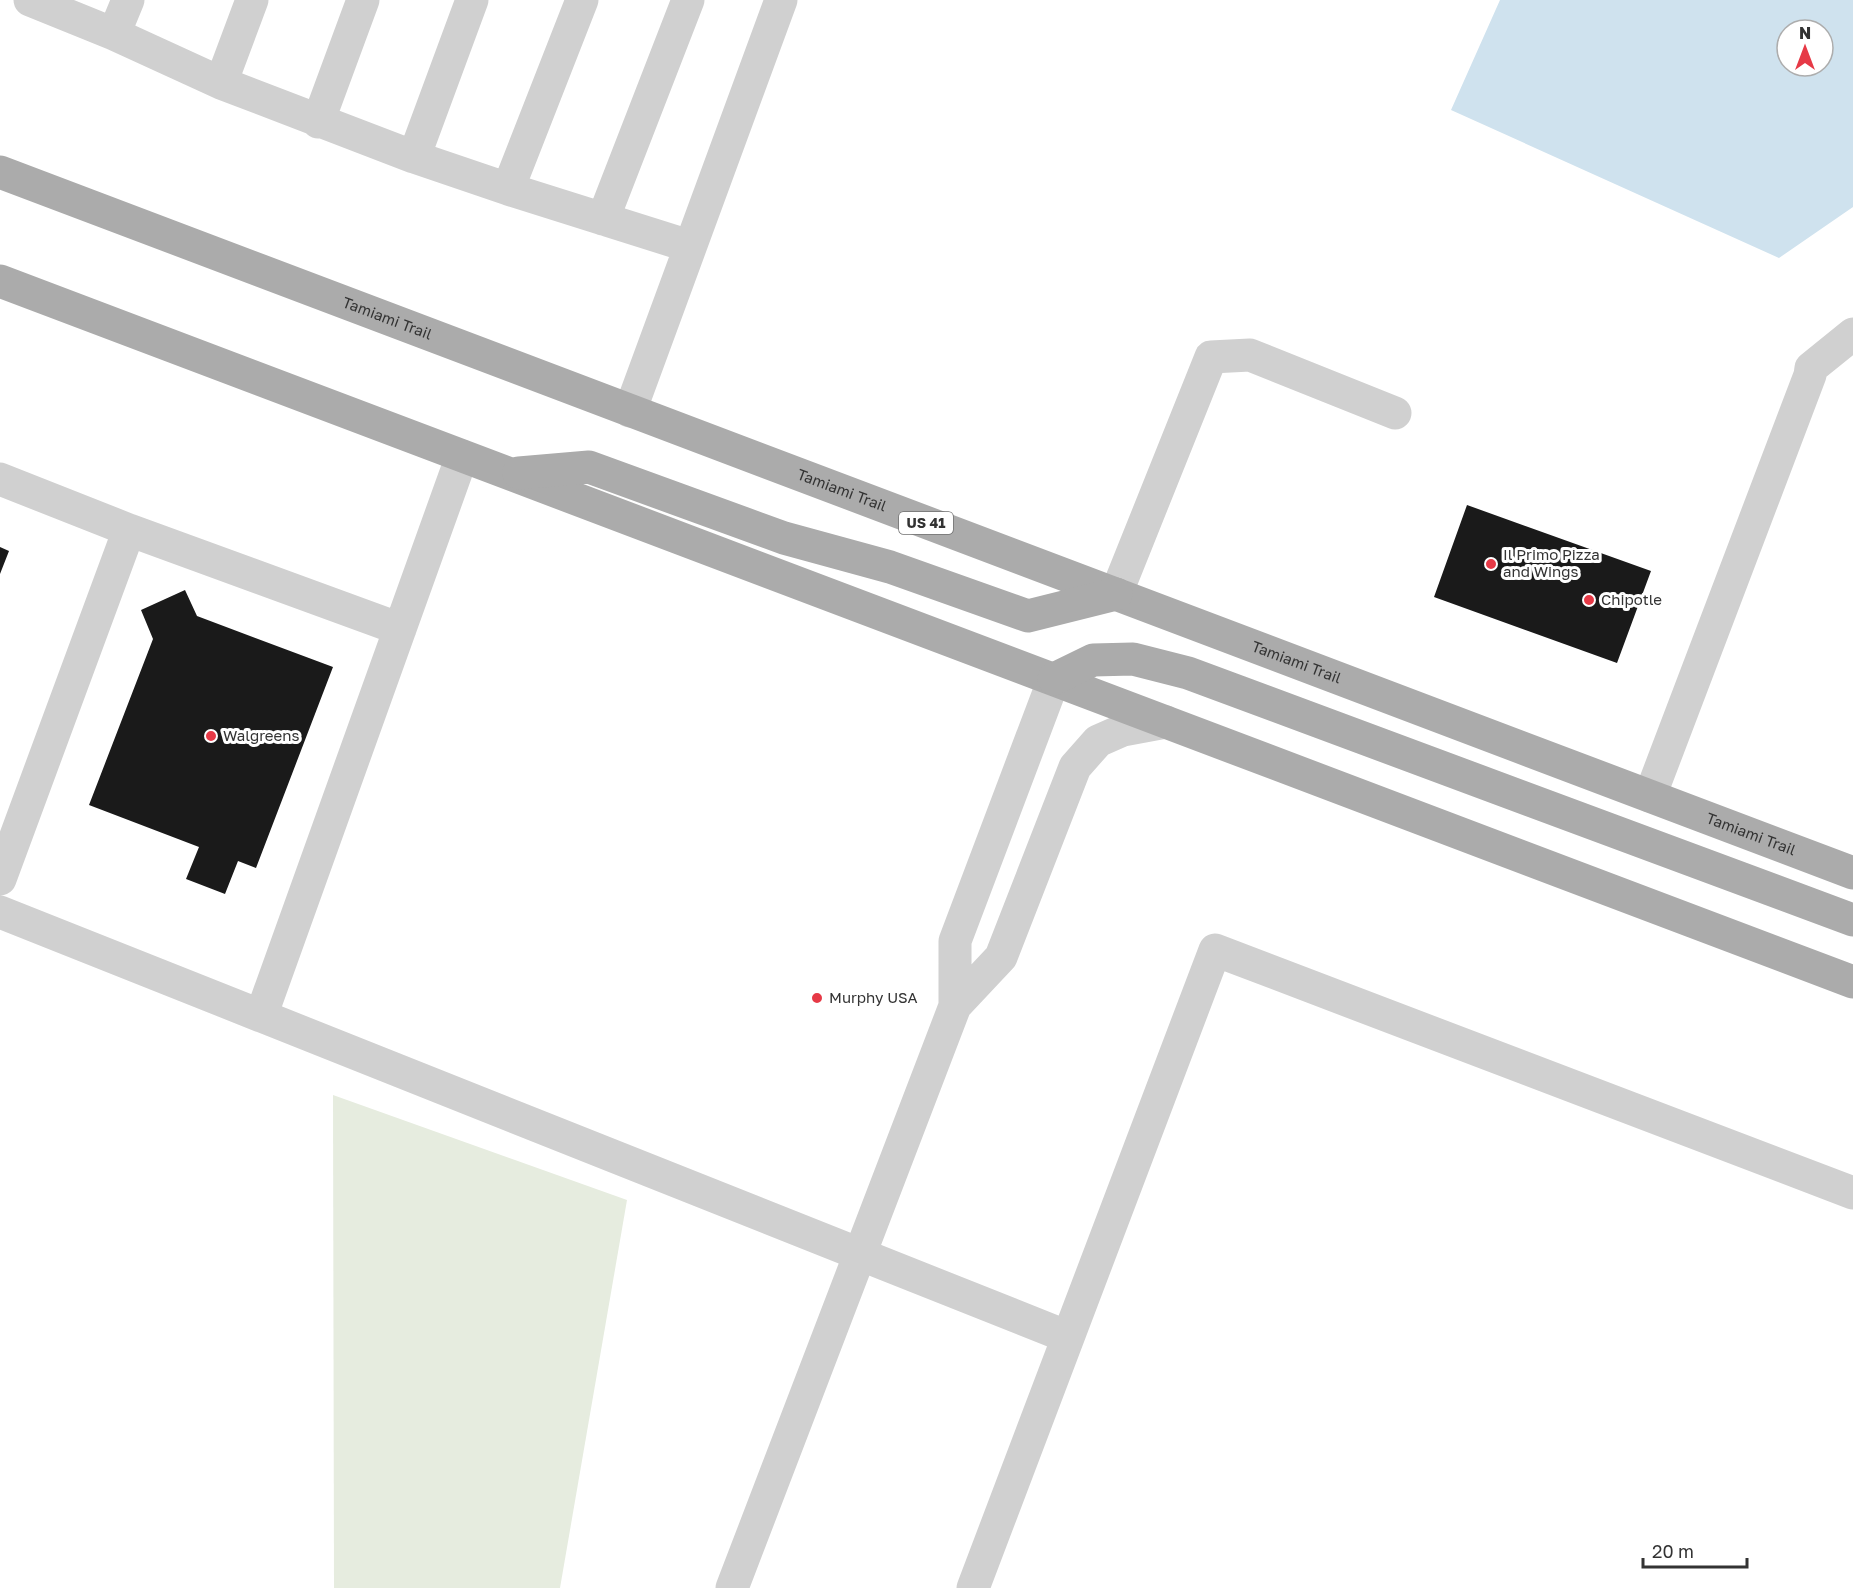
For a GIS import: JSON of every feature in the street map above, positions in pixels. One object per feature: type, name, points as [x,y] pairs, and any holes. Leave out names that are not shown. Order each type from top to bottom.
[{"type":"main road","name":"Tamiami Trail","points":[[0,172],[1853,873]]},
{"type":"main road","points":[[0,281],[1853,982]]},
{"type":"main road","points":[[509,474],[589,467],[784,538],[890,567],[1028,616],[1116,594]]},
{"type":"main road","points":[[1054,679],[1094,660],[1133,659],[1188,672],[1853,920]]},
{"type":"lane","points":[[30,0],[114,34],[221,83],[318,122],[508,189],[689,246]]},
{"type":"lane","points":[[114,34],[128,0]]},
{"type":"lane","points":[[221,83],[252,0]]},
{"type":"lane","points":[[318,122],[363,0]]},
{"type":"lane","points":[[414,157],[472,0]]},
{"type":"lane","points":[[508,189],[582,0]]},
{"type":"lane","points":[[603,219],[688,0]]},
{"type":"lane","points":[[630,411],[689,246],[782,0]]},
{"type":"lane","points":[[1650,796],[1746,546],[1811,368],[1853,333]]},
{"type":"lane","points":[[1116,594],[1211,357],[1250,356],[1395,412]]},
{"type":"lane","points":[[261,1016],[462,456]]},
{"type":"lane","points":[[0,479],[129,530],[400,629]]},
{"type":"lane","points":[[0,879],[129,530]]},
{"type":"lane","points":[[732,1588],[955,1006],[955,941],[1054,679]]},
{"type":"lane","points":[[955,1006],[1001,957],[1075,767],[1098,741],[1123,730],[1166,722]]},
{"type":"lane","points":[[0,912],[1068,1336]]},
{"type":"lane","points":[[973,1588],[1215,950],[1853,1193]]},
{"type":"shaded area","points":[[333,1095],[627,1200],[560,1588],[334,1588]]},
{"type":"water","points":[[1500,0],[1853,0],[1853,207],[1779,258],[1451,110]]},
{"type":"building","points":[[1467,505],[1651,571],[1617,663],[1434,597]]},
{"type":"building","points":[[0,547],[9,551],[0,574]]},
{"type":"building","name":"Walgreens","points":[[185,590],[197,616],[333,667],[256,868],[238,861],[225,894],[186,879],[199,847],[89,805],[153,639],[141,610]]},
{"type":"place","name":"Il Primo Pizza and Wings","points":[[1491,564]]},
{"type":"place","name":"Chipotle","points":[[1589,600]]},
{"type":"place","name":"Walgreens","points":[[211,736]]},
{"type":"place","name":"Murphy USA","points":[[817,998]]}]
